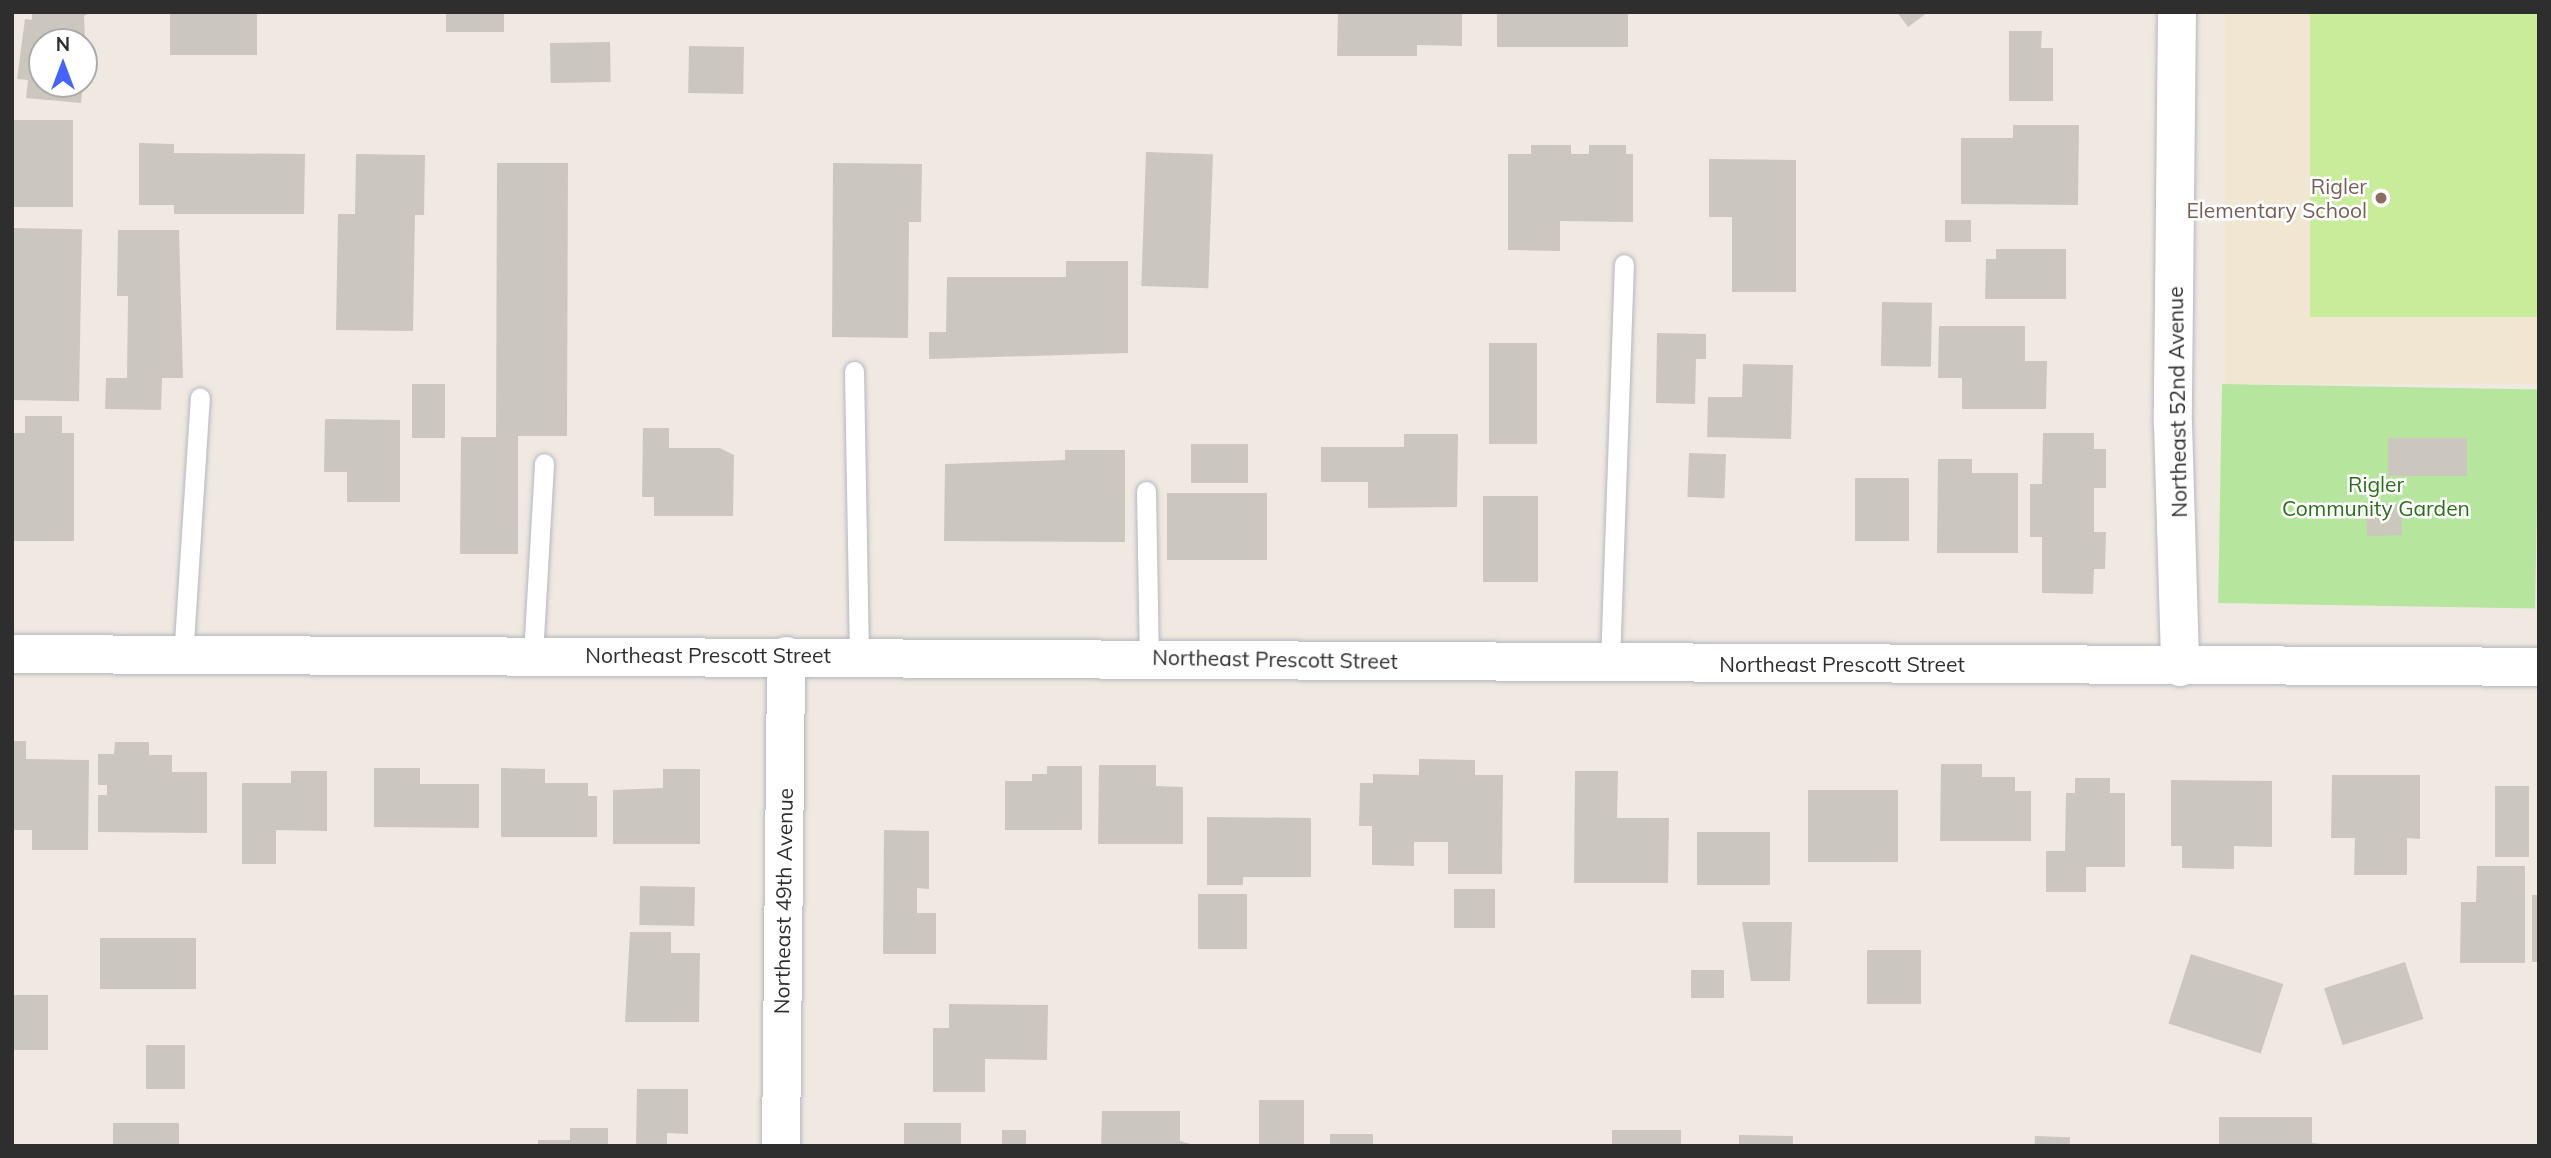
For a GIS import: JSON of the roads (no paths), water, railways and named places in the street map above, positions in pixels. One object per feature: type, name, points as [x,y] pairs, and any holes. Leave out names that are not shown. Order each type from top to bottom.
[{"type":"street","name":"Northeast 52nd Avenue","points":[[2177,12],[2173,424],[2180,667]]},
{"type":"street","name":"Northeast Prescott Street","points":[[12,654],[184,658],[533,654],[2180,667],[2539,667]]},
{"type":"street","name":"Northeast 49th Avenue","points":[[780,1146],[786,656]]},
{"type":"lane","points":[[1610,663],[1624,264]]},
{"type":"lane","points":[[854,371],[859,656]]},
{"type":"lane","points":[[184,658],[200,398]]},
{"type":"lane","points":[[533,654],[544,463]]},
{"type":"lane","points":[[1146,491],[1149,658]]},
{"type":"place","name":"Rigler Elementary School","points":[[2381,198]]},
{"type":"park label","name":"Rigler Community Garden","points":[[2376,496]]}]
